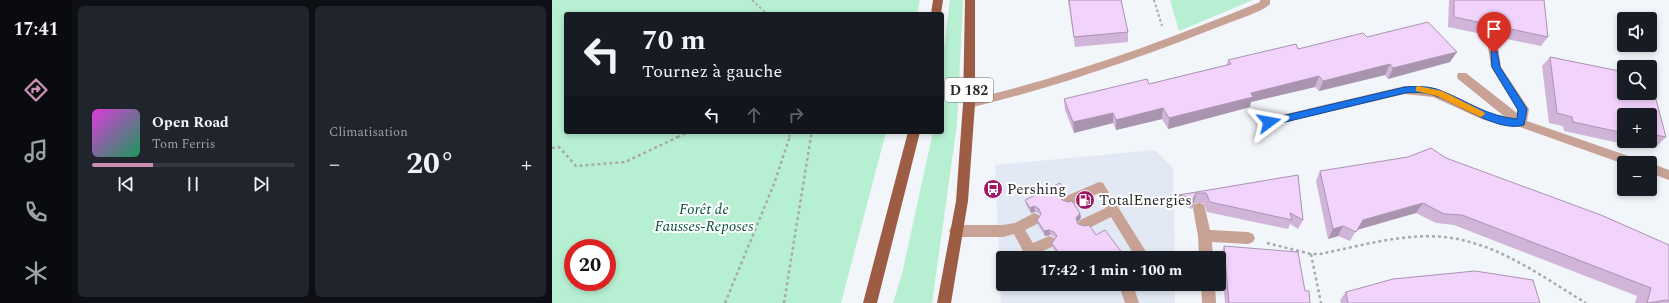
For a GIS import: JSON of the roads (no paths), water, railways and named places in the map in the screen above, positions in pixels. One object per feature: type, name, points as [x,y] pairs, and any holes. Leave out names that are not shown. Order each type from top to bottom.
[{"type":"main road","points":[[936,12],[938,0]]},
{"type":"main road","name":"D 182","points":[[944,303],[962,201],[969,104],[970,0]]},
{"type":"main road","points":[[870,303],[913,134]]},
{"type":"lane","points":[[969,104],[1018,93],[1055,82],[1171,41],[1265,4],[1265,0]]},
{"type":"lane","points":[[1492,40],[1496,67],[1523,109],[1521,123]]},
{"type":"lane","points":[[1462,76],[1521,123]]},
{"type":"lane","points":[[1269,122],[1405,90],[1422,89],[1439,93],[1478,113],[1501,121],[1521,123],[1617,156]]},
{"type":"lane","points":[[1657,171],[1669,175]]},
{"type":"lane","points":[[1069,201],[1099,187],[1139,251]]},
{"type":"lane","points":[[1199,208],[1205,236],[1206,251]]},
{"type":"lane","points":[[1085,224],[1114,210]]},
{"type":"lane","points":[[956,231],[1003,231],[1017,228],[1034,219]]},
{"type":"lane","points":[[1017,228],[1030,251],[1049,242]]},
{"type":"lane","points":[[1205,236],[1248,238]]},
{"type":"lane","points":[[1128,291],[1132,303]]},
{"type":"lane","points":[[1208,291],[1209,303]]},
{"type":"place","name":"Pershing","points":[[993,189]]},
{"type":"place","name":"TotalEnergies","points":[[1085,200]]},
{"type":"park label","name":"Forêt de Fausses-Reposes","points":[[704,218]]}]
